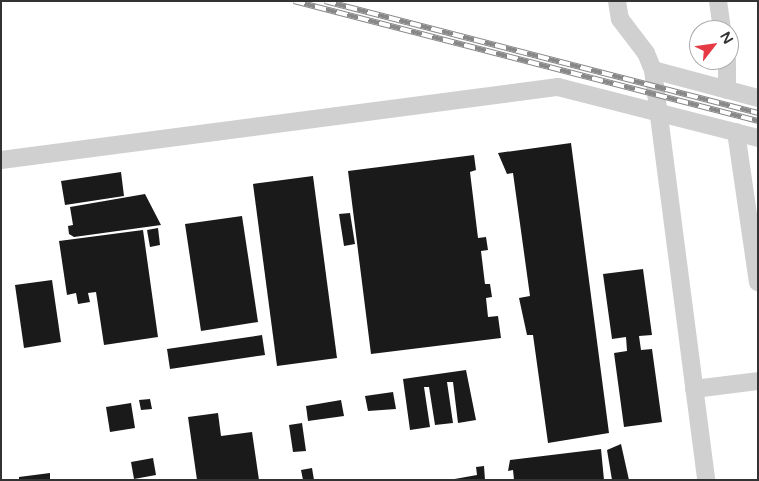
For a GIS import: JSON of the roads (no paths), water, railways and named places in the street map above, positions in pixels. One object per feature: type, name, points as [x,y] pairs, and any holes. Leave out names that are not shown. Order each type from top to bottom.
[{"type":"street","points":[[617,1],[620,19],[644,49],[652,70],[706,480]]},
{"type":"street","points":[[718,1],[721,20]]},
{"type":"street","points":[[652,70],[758,98]]},
{"type":"street","points":[[727,70],[727,90]]},
{"type":"street","points":[[1,160],[558,87],[758,138]]},
{"type":"street","points":[[736,132],[742,189],[747,192],[754,224],[758,282]]},
{"type":"street","points":[[694,389],[758,381]]},
{"type":"railway","points":[[294,1],[758,121]]},
{"type":"railway","points":[[325,1],[758,113]]}]
